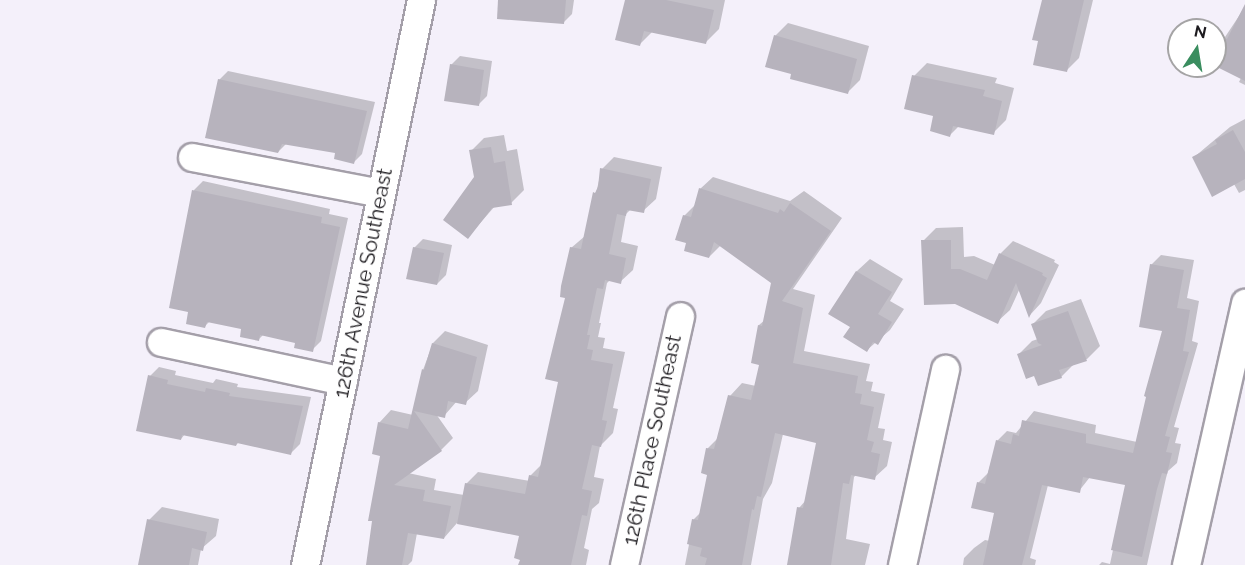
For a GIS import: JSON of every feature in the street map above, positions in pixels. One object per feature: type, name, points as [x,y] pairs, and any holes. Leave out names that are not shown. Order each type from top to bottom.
[{"type":"street","name":"126th Avenue Southeast","points":[[305,565],[421,0]]},
{"type":"street","points":[[192,157],[381,193]]},
{"type":"street","points":[[1186,565],[1245,303]]},
{"type":"street","name":"126th Place Southeast","points":[[624,565],[680,316]]},
{"type":"street","points":[[162,342],[343,381]]},
{"type":"street","points":[[902,565],[945,369]]},
{"type":"building","points":[[498,0],[566,0],[564,24],[497,19]]},
{"type":"building","points":[[625,0],[666,0],[714,10],[706,44],[644,31],[640,46],[615,40]]},
{"type":"building","points":[[1042,0],[1084,0],[1067,72],[1033,65],[1038,41],[1032,40]]},
{"type":"building","points":[[1245,4],[1245,81],[1227,72],[1227,39]]},
{"type":"building","points":[[774,35],[857,59],[848,94],[790,79],[791,74],[765,67]]},
{"type":"building","points":[[450,64],[484,70],[479,106],[444,101]]},
{"type":"building","points":[[912,75],[985,90],[983,96],[1002,101],[994,135],[953,126],[950,137],[930,131],[933,116],[904,109]]},
{"type":"building","points":[[218,79],[367,111],[354,164],[334,159],[335,153],[282,144],[278,153],[205,138]]},
{"type":"building","points":[[1233,130],[1245,152],[1245,179],[1212,197],[1192,157],[1217,144],[1215,140]]},
{"type":"building","points":[[491,147],[494,163],[505,161],[512,205],[492,208],[468,239],[443,220],[474,177],[469,150]]},
{"type":"building","points":[[600,168],[651,179],[644,213],[627,210],[626,216],[617,214],[609,254],[626,258],[621,284],[605,280],[603,289],[597,288],[587,335],[590,335],[587,349],[593,350],[591,360],[613,364],[602,420],[607,421],[601,447],[592,445],[582,489],[592,491],[587,516],[582,515],[571,565],[518,565],[520,560],[514,558],[519,536],[457,524],[465,483],[525,494],[529,475],[538,477],[558,382],[545,379],[565,298],[560,297],[561,286],[570,247],[581,249],[593,192],[595,193],[598,187]]},
{"type":"building","points":[[699,188],[778,213],[780,209],[784,212],[790,203],[831,231],[782,301],[803,308],[793,363],[858,376],[855,393],[862,394],[860,404],[874,407],[867,440],[874,442],[871,452],[880,454],[875,480],[851,475],[849,484],[843,483],[831,565],[787,565],[797,507],[803,508],[816,443],[775,433],[761,497],[757,496],[754,510],[752,509],[742,565],[705,565],[707,558],[700,556],[702,548],[687,544],[692,519],[698,520],[707,475],[701,473],[706,448],[714,449],[728,395],[751,400],[759,365],[751,363],[758,325],[762,326],[771,283],[714,242],[709,258],[684,251],[686,243],[675,240],[683,215],[691,217]]},
{"type":"building","points":[[192,190],[322,217],[321,223],[340,227],[313,352],[294,348],[295,343],[260,335],[259,341],[240,337],[241,329],[207,322],[205,328],[186,324],[188,312],[169,308]]},
{"type":"building","points":[[921,240],[951,240],[951,269],[960,269],[987,280],[999,253],[1043,273],[1042,275],[1047,278],[1029,318],[1016,283],[998,324],[955,304],[924,305]]},
{"type":"building","points":[[413,247],[444,253],[437,285],[406,279]]},
{"type":"building","points":[[1150,264],[1184,270],[1177,308],[1190,310],[1183,351],[1189,352],[1165,436],[1170,437],[1166,452],[1172,453],[1167,474],[1162,473],[1157,489],[1142,557],[1111,550],[1125,485],[1083,477],[1080,493],[1042,485],[1022,565],[983,565],[994,513],[971,508],[977,482],[985,484],[996,440],[1011,444],[1013,434],[1019,436],[1022,420],[1086,434],[1086,443],[1133,453],[1146,397],[1144,396],[1162,331],[1139,327]]},
{"type":"building","points":[[856,271],[892,292],[878,314],[892,322],[878,345],[873,342],[867,352],[843,337],[850,327],[828,314]]},
{"type":"building","points":[[1068,311],[1087,361],[1059,370],[1062,378],[1038,386],[1034,376],[1026,379],[1017,354],[1042,345],[1038,343],[1031,324]]},
{"type":"building","points":[[432,343],[477,357],[466,405],[448,401],[445,418],[414,411],[442,451],[394,485],[425,490],[423,501],[451,506],[444,539],[408,533],[402,565],[366,565],[372,521],[368,521],[380,456],[372,454],[378,422],[408,429],[422,369],[424,370]]},
{"type":"building","points":[[148,375],[168,380],[167,384],[205,392],[206,388],[230,393],[229,396],[303,406],[291,455],[237,443],[236,446],[182,435],[181,440],[136,431]]},
{"type":"building","points":[[147,519],[207,532],[203,551],[192,548],[189,565],[138,565]]}]
